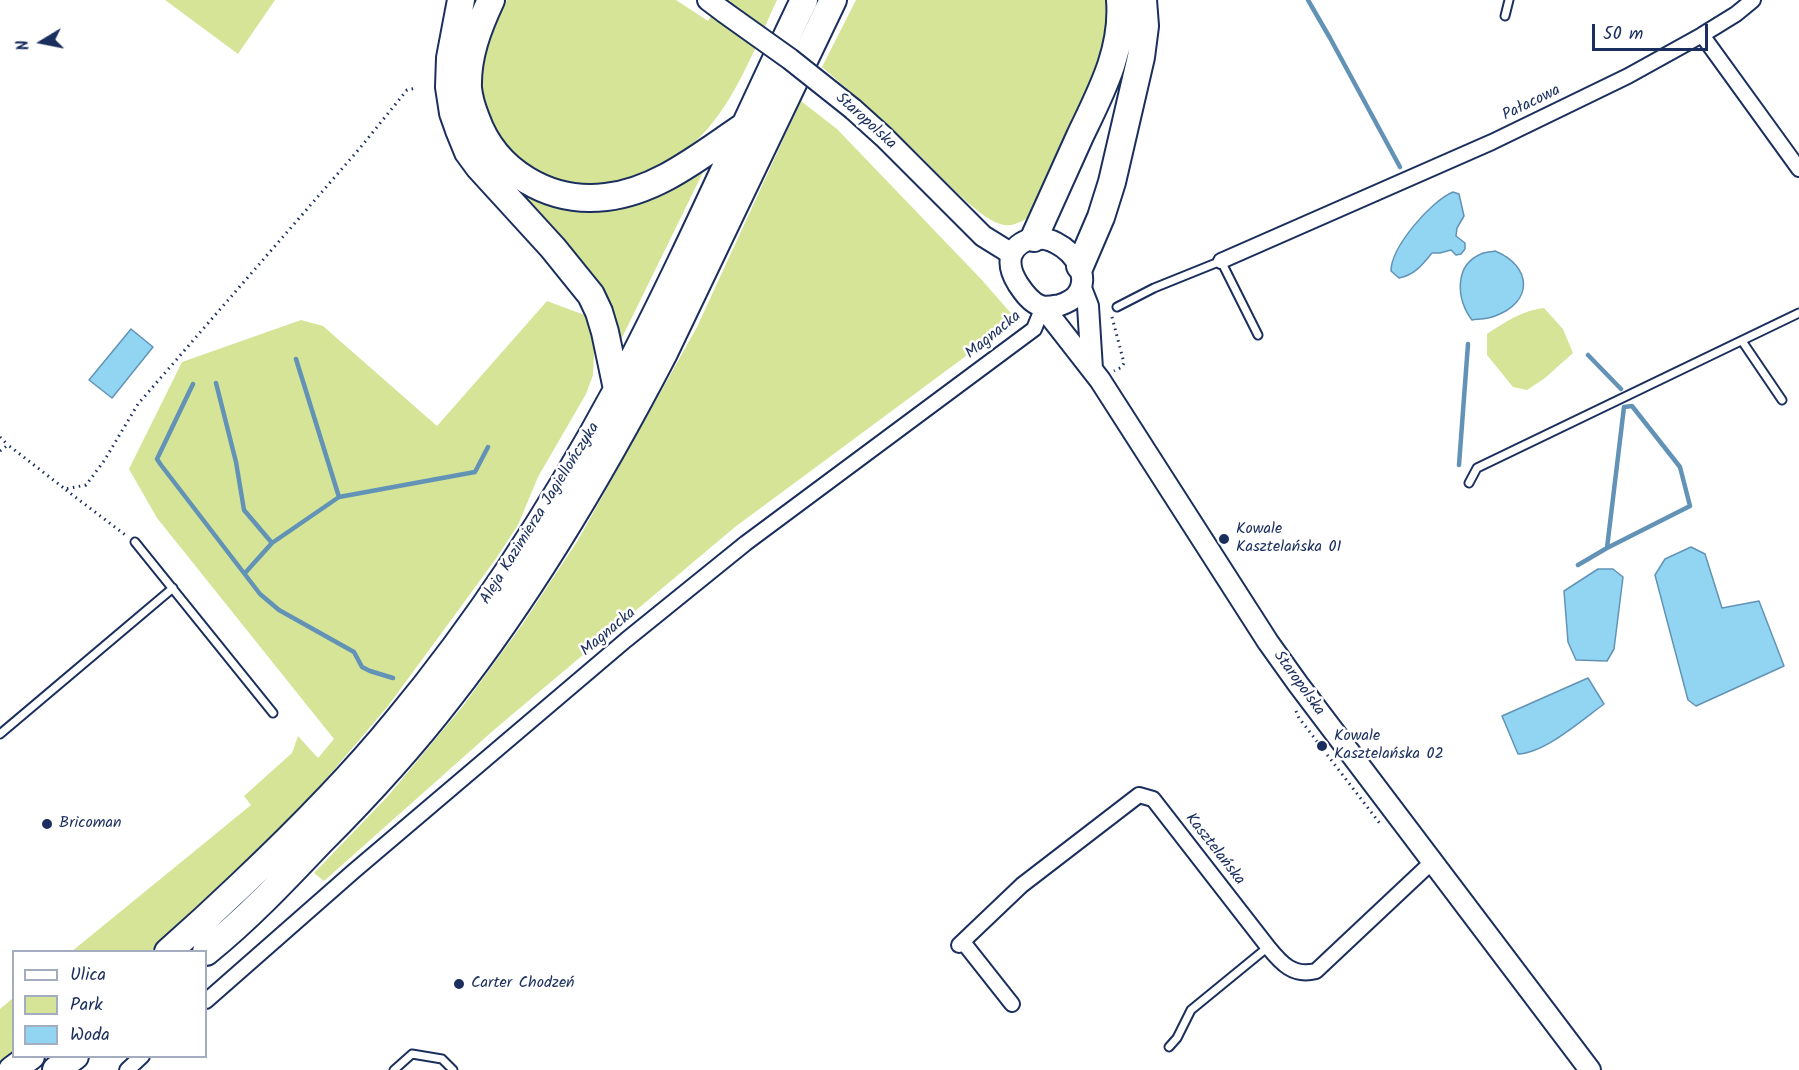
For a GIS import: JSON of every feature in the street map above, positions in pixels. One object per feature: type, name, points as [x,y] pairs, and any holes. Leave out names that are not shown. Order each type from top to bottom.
[{"type":"highway","points":[[461,0],[450,58],[449,87],[453,113],[459,130],[468,152],[479,167],[553,248],[591,295],[605,332],[617,389]]},
{"type":"highway","points":[[491,0],[473,46],[469,64],[468,88],[471,104],[480,129],[492,149],[508,168],[530,183],[555,194],[581,198],[607,197],[638,190],[674,173],[744,127]]},
{"type":"highway","name":"Aleja Kazimierza Jagiellończyka","points":[[207,951],[267,897],[376,785],[450,696],[509,616],[564,531],[644,391],[653,347],[686,250],[804,0]]},
{"type":"highway","name":"Aleja Kazimierza Jagiellończyka","points":[[169,950],[293,836],[398,720],[459,643],[508,572],[617,389],[653,347],[709,262],[833,0]]},
{"type":"highway","points":[[1034,238],[1110,70],[1119,36],[1120,0]]},
{"type":"highway","points":[[1080,277],[1115,171],[1141,57],[1145,26],[1143,0]]},
{"type":"highway","points":[[12,1070],[28,1058]]},
{"type":"highway","points":[[56,1070],[72,1058]]},
{"type":"main road","name":"Staropolska","points":[[708,0],[790,59],[853,109],[983,236],[1012,254]]},
{"type":"main road","points":[[1034,238],[1044,238],[1055,242],[1067,250],[1080,277],[1074,297],[1065,303],[1043,307],[1032,302],[1014,277],[1011,270],[1012,254],[1024,241],[1034,238]]},
{"type":"main road","name":"Staropolska","points":[[1080,277],[1088,306],[1092,369]]},
{"type":"main road","name":"Staropolska","points":[[1043,307],[1092,369],[1268,642],[1343,745],[1590,1070]]},
{"type":"street","name":"Pałacowa","points":[[1221,261],[1492,142],[1628,76],[1702,35],[1736,14],[1753,0]]},
{"type":"street","points":[[1702,35],[1799,169]]},
{"type":"street","name":"Magnacka","points":[[207,1000],[354,871],[635,632],[746,543],[1034,329],[1043,307]]},
{"type":"street","name":"Kasztelańska","points":[[1012,1004],[961,943],[1022,885],[1139,795],[1153,799],[1283,966],[1289,969],[1316,971],[1432,862]]},
{"type":"street","points":[[127,1070],[140,1058]]},
{"type":"lane","points":[[1505,16],[1509,0]]},
{"type":"lane","points":[[679,284],[686,250]]},
{"type":"lane","points":[[1117,307],[1154,288],[1221,261],[1258,335]]},
{"type":"lane","points":[[688,286],[709,262]]},
{"type":"lane","points":[[1469,483],[1477,468],[1799,313]]},
{"type":"lane","points":[[653,347],[664,315]]},
{"type":"lane","points":[[653,347],[671,321]]},
{"type":"lane","points":[[1742,341],[1782,400]]},
{"type":"lane","points":[[135,542],[273,713]]},
{"type":"lane","points":[[0,734],[173,588]]},
{"type":"lane","points":[[1169,1047],[1177,1038],[1191,1010],[1268,947]]},
{"type":"lane","points":[[394,1070],[412,1054],[442,1059],[453,1070]]},
{"type":"path","points":[[65,489],[86,485],[104,461],[138,404],[408,90],[416,88]]},
{"type":"path","points":[[1114,371],[1122,367],[1124,363],[1112,314],[1117,307]]},
{"type":"path","points":[[0,437],[135,542]]},
{"type":"path","points":[[0,451],[8,445]]},
{"type":"green space","points":[[165,0],[275,0],[238,54]]},
{"type":"green space","points":[[507,0],[676,0],[708,21],[720,0],[777,0],[734,91],[712,124],[699,138],[667,162],[648,171],[608,184],[587,186],[567,185],[535,172],[511,153],[493,128],[482,99],[478,66],[492,23]]},
{"type":"green space","points":[[856,0],[1112,0],[1108,50],[1033,214],[1018,223],[1009,225],[990,220],[955,191],[822,67]]},
{"type":"green space","points":[[801,101],[837,129],[981,279],[1016,319],[735,527],[495,729],[324,881],[314,873],[388,796],[463,706],[522,625],[578,540],[697,327]]},
{"type":"green space","points":[[709,160],[614,354],[501,176],[524,193],[551,205],[581,210]]},
{"type":"green space","points":[[547,301],[587,316],[593,334],[594,355],[593,375],[586,394],[538,477],[518,525],[388,706],[292,818],[203,907],[152,950],[73,950],[251,805],[244,796],[292,753],[298,736],[318,758],[334,739],[157,518],[129,469],[182,362],[301,320],[323,326],[437,426]]},
{"type":"green space","points":[[1544,308],[1563,329],[1573,353],[1545,378],[1527,390],[1513,387],[1487,355],[1487,334],[1521,314]]},
{"type":"green space","points":[[12,999],[12,1055],[0,1063],[0,1009]]},
{"type":"water","points":[[1453,192],[1459,194],[1464,216],[1457,228],[1456,236],[1465,243],[1465,249],[1461,254],[1456,255],[1451,250],[1432,253],[1414,272],[1399,278],[1391,271],[1393,261],[1405,238],[1434,205]]},
{"type":"water","points":[[1495,251],[1507,258],[1522,274],[1524,284],[1522,293],[1517,302],[1508,310],[1492,317],[1472,320],[1463,303],[1460,284],[1462,274],[1472,259],[1483,253]]},
{"type":"water","points":[[131,329],[153,347],[112,398],[89,380]]},
{"type":"water","points":[[1691,547],[1705,554],[1722,608],[1759,601],[1784,666],[1696,706],[1688,700],[1655,575],[1665,559]]},
{"type":"water","points":[[1598,569],[1613,569],[1623,577],[1614,649],[1607,661],[1576,660],[1568,642],[1564,591]]},
{"type":"water","points":[[1588,678],[1604,704],[1551,742],[1529,752],[1518,754],[1502,716]]},
{"type":"waterway","points":[[1308,0],[1400,167]]},
{"type":"waterway","points":[[1459,465],[1468,344]]},
{"type":"waterway","points":[[1588,355],[1621,389]]},
{"type":"waterway","points":[[296,359],[339,497]]},
{"type":"waterway","points":[[216,383],[236,462],[244,510],[272,543]]},
{"type":"waterway","points":[[193,384],[157,459],[161,465],[260,594],[279,610],[354,652],[362,667],[393,678]]},
{"type":"waterway","points":[[1578,565],[1690,506],[1680,467],[1632,406],[1624,407],[1607,548]]},
{"type":"waterway","points":[[245,573],[272,543],[339,497],[475,472],[488,447]]},
{"type":"place","name":"Kowale Kasztelańska 01","points":[[1224,539]]},
{"type":"place","name":"Kowale Kasztelańska 02","points":[[1322,746]]},
{"type":"place","name":"Bricoman","points":[[47,824]]},
{"type":"place","name":"Carter Chodzeń","points":[[459,984]]}]
